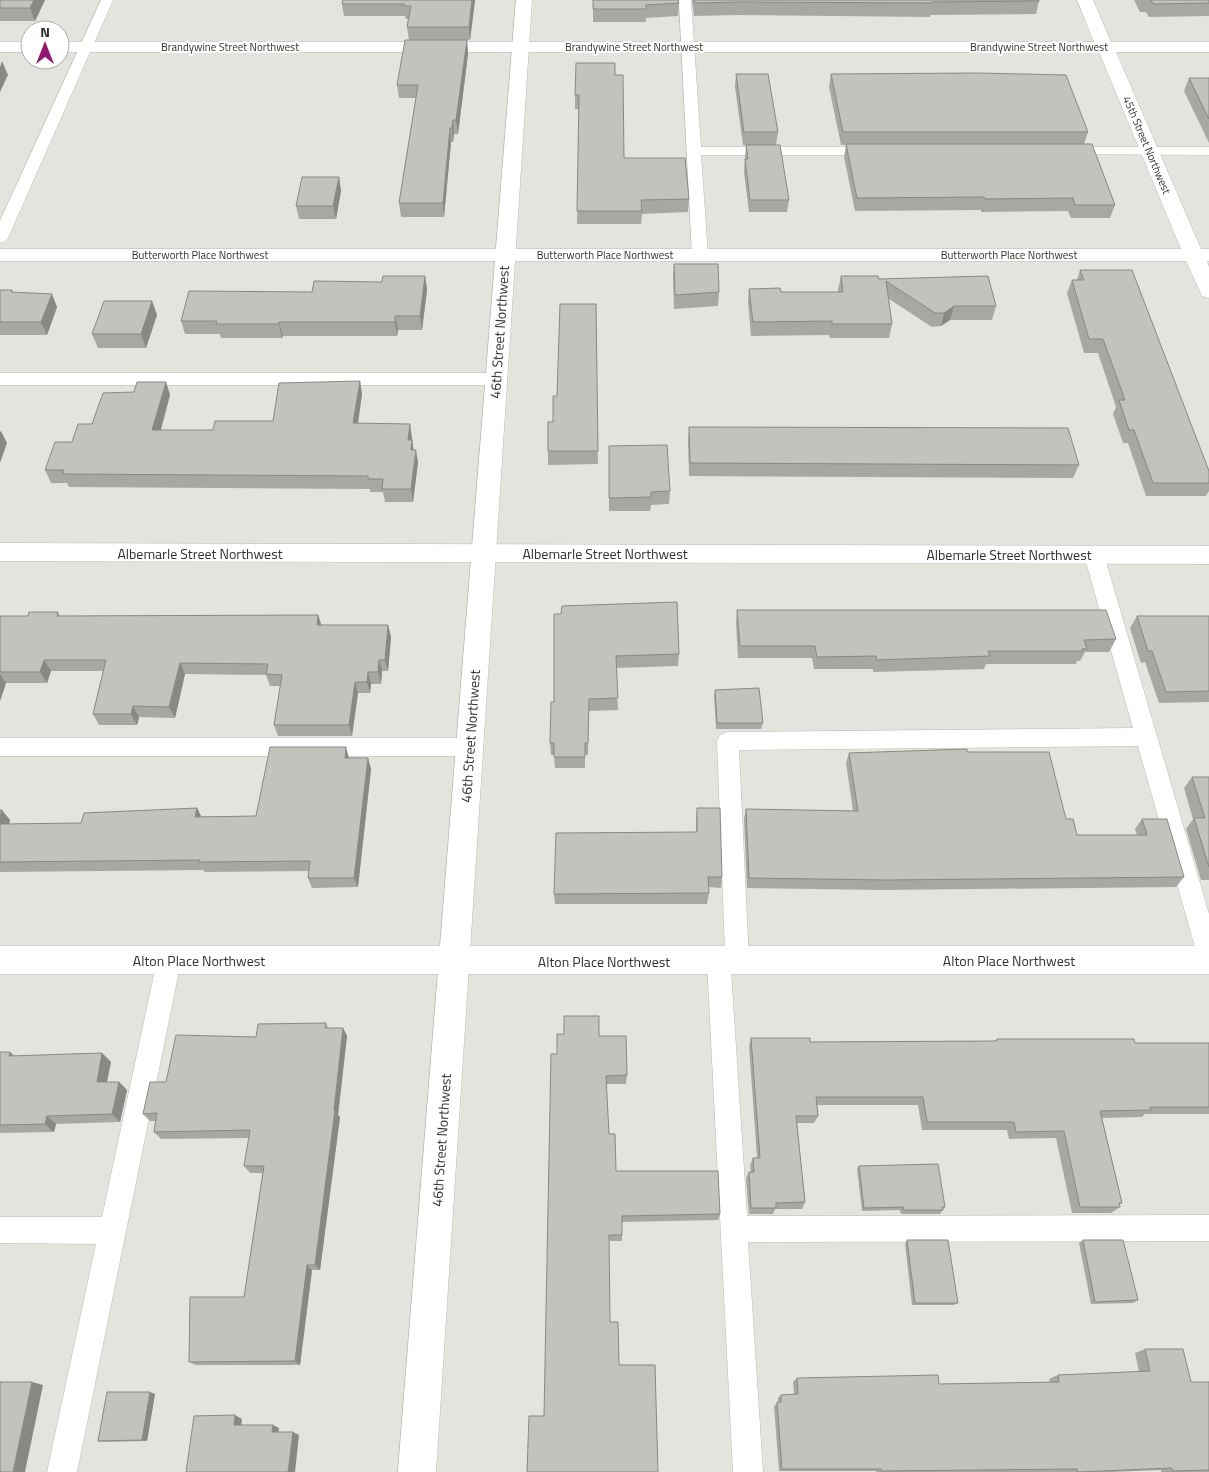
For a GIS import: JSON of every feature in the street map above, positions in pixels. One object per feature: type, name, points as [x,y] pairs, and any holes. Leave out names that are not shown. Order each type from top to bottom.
[{"type":"street","name":"46th Street Northwest","points":[[417,1472],[524,0]]},
{"type":"street","name":"45th Street Northwest","points":[[1085,0],[1149,151],[1201,255],[1209,291]]},
{"type":"street","points":[[0,47],[20,47]]},
{"type":"street","name":"Brandywine Street Northwest","points":[[70,47],[1209,48]]},
{"type":"street","name":"Butterworth Place Northwest","points":[[0,256],[1201,255]]},
{"type":"street","name":"Albemarle Street Northwest","points":[[0,552],[1209,555]]},
{"type":"street","name":"Alton Place Northwest","points":[[0,960],[1209,960]]},
{"type":"lane","points":[[0,238],[107,0]]},
{"type":"lane","points":[[685,0],[700,255]]},
{"type":"lane","points":[[1052,151],[1209,150]]},
{"type":"lane","points":[[694,151],[893,151]]},
{"type":"lane","points":[[0,379],[496,379]]},
{"type":"lane","points":[[1094,554],[1209,954]]},
{"type":"lane","points":[[748,1472],[734,1229],[728,961],[728,741],[1146,737]]},
{"type":"lane","points":[[0,747],[470,747]]},
{"type":"lane","points":[[62,1472],[170,961]]},
{"type":"lane","points":[[734,1229],[1209,1228]]},
{"type":"lane","points":[[0,1230],[113,1231]]},
{"type":"building","points":[[0,0],[34,0],[30,8],[0,8]]},
{"type":"building","points":[[343,0],[472,0],[469,27],[407,27],[411,6],[404,6],[404,4],[342,4]]},
{"type":"building","points":[[593,0],[678,0],[679,3],[646,5],[646,9],[593,9]]},
{"type":"building","points":[[694,0],[1039,0],[1039,1],[695,3]]},
{"type":"building","points":[[1151,0],[1209,0],[1209,3],[1153,4]]},
{"type":"building","points":[[405,40],[467,40],[456,120],[453,120],[452,128],[450,128],[443,203],[399,203],[418,85],[397,85]]},
{"type":"building","points":[[576,63],[615,63],[615,75],[623,75],[624,158],[685,158],[689,199],[641,200],[642,211],[577,211],[579,95],[575,95]]},
{"type":"building","points":[[977,73],[1066,75],[1088,132],[843,132],[831,74]]},
{"type":"building","points":[[736,74],[768,74],[778,132],[744,132]]},
{"type":"building","points":[[1189,78],[1209,78],[1209,119]]},
{"type":"building","points":[[846,144],[1092,144],[1115,205],[1075,205],[1073,198],[857,198]]},
{"type":"building","points":[[746,145],[780,145],[789,200],[750,200],[745,159],[748,159]]},
{"type":"building","points":[[302,177],[339,177],[333,206],[296,206]]},
{"type":"building","points":[[674,264],[718,264],[719,292],[675,295]]},
{"type":"building","points":[[1080,270],[1132,270],[1209,471],[1209,483],[1153,483],[1134,430],[1129,430],[1119,400],[1125,400],[1103,339],[1089,339],[1072,280],[1084,280]]},
{"type":"building","points":[[383,276],[425,276],[420,316],[395,316],[395,322],[216,324],[217,321],[181,321],[189,291],[312,292],[314,281],[382,282]]},
{"type":"building","points":[[841,276],[878,276],[879,279],[988,276],[996,306],[954,306],[944,313],[935,313],[886,281],[892,324],[832,324],[832,321],[753,322],[749,289],[780,288],[781,292],[843,292]]},
{"type":"building","points":[[0,290],[52,294],[41,322],[0,322]]},
{"type":"building","points":[[104,301],[152,301],[141,334],[92,334]]},
{"type":"building","points":[[560,304],[596,304],[598,451],[548,451],[548,422],[553,422],[553,396],[557,396]]},
{"type":"building","points":[[360,381],[353,423],[410,424],[408,440],[412,440],[411,450],[416,450],[411,489],[382,489],[383,479],[368,479],[368,476],[63,474],[64,470],[45,470],[55,442],[72,442],[78,424],[92,424],[103,393],[134,392],[137,382],[166,382],[152,430],[213,430],[215,421],[273,421],[279,383]]},
{"type":"building","points":[[689,427],[1068,428],[1079,465],[690,463]]},
{"type":"building","points":[[667,445],[670,491],[651,492],[651,497],[609,498],[609,446]]},
{"type":"building","points":[[677,602],[679,654],[616,656],[618,698],[589,699],[588,743],[585,743],[585,757],[554,757],[554,743],[550,743],[551,702],[554,702],[554,614],[561,614],[562,606]]},
{"type":"building","points":[[737,610],[1106,610],[1116,639],[1084,640],[1087,649],[1082,649],[1082,651],[988,651],[990,656],[877,660],[876,656],[817,657],[815,646],[740,646]]},
{"type":"building","points":[[29,612],[58,612],[57,616],[318,615],[317,625],[388,625],[385,660],[379,660],[378,672],[368,672],[367,682],[355,682],[349,725],[274,725],[282,675],[266,674],[268,664],[180,663],[169,707],[133,706],[131,714],[93,714],[106,660],[44,660],[40,672],[0,672],[0,616],[28,616]]},
{"type":"building","points":[[1137,616],[1209,616],[1209,691],[1166,692],[1152,651],[1148,651]]},
{"type":"building","points":[[759,688],[763,723],[717,723],[715,690]]},
{"type":"building","points":[[270,747],[346,747],[345,758],[368,758],[354,878],[308,878],[310,861],[0,862],[0,824],[81,823],[84,813],[197,808],[195,817],[256,816]]},
{"type":"building","points":[[967,749],[967,752],[1049,752],[1066,819],[1073,819],[1077,835],[1147,835],[1142,819],[1167,819],[1184,877],[886,880],[749,878],[746,809],[858,811],[849,753]]},
{"type":"building","points":[[1192,777],[1209,777],[1209,867],[1194,818],[1205,818]]},
{"type":"building","points":[[697,808],[720,808],[722,877],[708,877],[709,893],[554,894],[556,833],[697,832]]},
{"type":"building","points":[[564,1016],[599,1016],[599,1036],[626,1036],[627,1075],[606,1076],[609,1134],[615,1134],[616,1171],[718,1171],[720,1214],[622,1216],[622,1235],[609,1235],[610,1322],[618,1322],[619,1365],[655,1365],[658,1472],[527,1472],[529,1416],[544,1416],[551,1054],[557,1054],[557,1034],[564,1034]]},
{"type":"building","points":[[326,1023],[325,1028],[343,1028],[335,1110],[315,1265],[307,1265],[295,1361],[189,1362],[190,1297],[244,1297],[264,1166],[244,1166],[250,1130],[154,1132],[157,1113],[143,1114],[150,1082],[166,1082],[176,1035],[256,1037],[258,1024]]},
{"type":"building","points":[[751,1038],[810,1038],[810,1042],[1134,1039],[1135,1043],[1209,1043],[1209,1107],[1150,1107],[1151,1110],[1100,1111],[1122,1203],[1119,1203],[1120,1207],[1080,1207],[1064,1131],[1016,1132],[1014,1122],[927,1122],[923,1097],[816,1097],[818,1116],[796,1116],[805,1202],[776,1203],[776,1208],[751,1208],[749,1172],[754,1172],[753,1158],[760,1158]]},
{"type":"building","points":[[0,1052],[10,1052],[9,1056],[102,1053],[97,1082],[119,1082],[112,1114],[47,1116],[45,1124],[0,1125]]},
{"type":"building","points":[[938,1164],[945,1207],[942,1207],[943,1210],[904,1210],[903,1207],[864,1208],[859,1166]]},
{"type":"building","points":[[907,1240],[948,1240],[958,1303],[915,1303]]},
{"type":"building","points":[[1083,1240],[1123,1240],[1138,1300],[1095,1302]]},
{"type":"building","points":[[1145,1349],[1183,1349],[1191,1382],[1209,1382],[1209,1470],[1172,1471],[1172,1468],[1078,1472],[1077,1469],[881,1471],[881,1469],[782,1469],[777,1402],[781,1402],[781,1395],[798,1394],[797,1378],[938,1375],[939,1384],[1059,1382],[1058,1375],[1150,1371]]},
{"type":"building","points":[[0,1382],[32,1382],[13,1472],[0,1472]]},
{"type":"building","points":[[107,1392],[150,1392],[142,1440],[98,1441]]},
{"type":"building","points":[[235,1415],[234,1425],[273,1425],[272,1432],[293,1432],[288,1472],[186,1472],[194,1416]]}]
